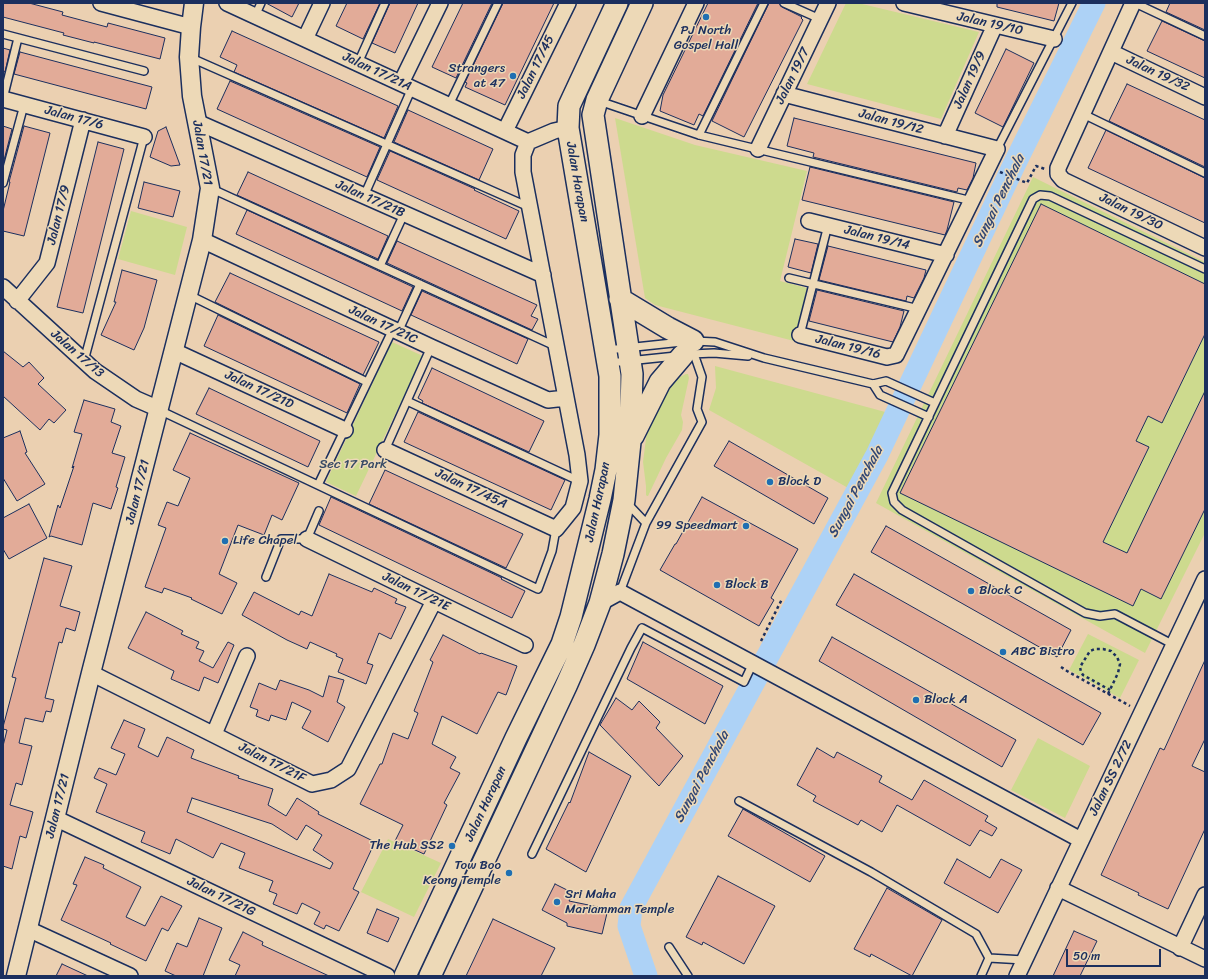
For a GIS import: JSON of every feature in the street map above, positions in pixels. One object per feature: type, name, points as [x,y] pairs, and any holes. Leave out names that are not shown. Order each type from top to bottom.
[{"type":"main road","name":"Jalan Harapan","points":[[406,976],[562,644],[571,617],[592,534],[606,470],[610,420],[610,376],[568,128],[569,106],[617,3]]},
{"type":"main road","name":"Jalan Harapan","points":[[430,976],[584,645],[600,603],[613,554],[624,500],[630,442],[632,374],[593,115],[596,100],[642,3]]},
{"type":"main road","points":[[620,299],[668,328],[690,350],[660,382],[630,442]]},
{"type":"street","points":[[101,3],[191,27]]},
{"type":"street","name":"Jalan 17/21","points":[[16,976],[91,673],[202,240],[210,188],[192,96],[189,57],[194,3]]},
{"type":"street","name":"Jalan 17/21A","points":[[227,3],[258,10],[305,39],[528,142]]},
{"type":"street","points":[[305,39],[322,3]]},
{"type":"street","points":[[407,86],[440,3]]},
{"type":"street","name":"Jalan 17/45","points":[[505,131],[568,3]]},
{"type":"street","points":[[642,116],[696,3]]},
{"type":"street","name":"Jalan 19/7","points":[[758,149],[828,3]]},
{"type":"street","name":"Jalan 19/10","points":[[904,3],[1054,39]]},
{"type":"street","points":[[1058,174],[1058,168],[1134,3]]},
{"type":"street","name":"Jalan 19/9","points":[[946,136],[995,25]]},
{"type":"street","name":"Jalan 19/32","points":[[1111,52],[1205,97]]},
{"type":"street","name":"Jalan 19/12","points":[[784,94],[998,149]]},
{"type":"street","name":"Jalan 17/6","points":[[3,99],[144,137]]},
{"type":"street","name":"Jalan 17/9","points":[[17,301],[47,263],[83,120]]},
{"type":"street","name":"Jalan 17/21B","points":[[197,122],[543,275]]},
{"type":"street","points":[[556,529],[573,508],[580,481],[577,454],[523,172],[523,155],[528,142],[554,131],[568,128]]},
{"type":"street","points":[[919,309],[998,149]]},
{"type":"street","name":"Jalan 19/30","points":[[1058,174],[1063,180],[1205,248]]},
{"type":"street","name":"Jalan 19/14","points":[[809,221],[946,256]]},
{"type":"street","name":"Jalan 17/21C","points":[[202,240],[548,400],[566,398]]},
{"type":"street","name":"Jalan 17/13","points":[[3,287],[95,371],[136,399],[159,409]]},
{"type":"street","name":"Jalan 19/16","points":[[800,335],[887,357],[896,355],[919,309]]},
{"type":"street","name":"Jalan 17/21D","points":[[174,351],[345,430]]},
{"type":"street","name":"Jalan 17/45A","points":[[385,450],[556,529]]},
{"type":"street","name":"Jalan 17/21E","points":[[307,539],[525,645]]},
{"type":"street","name":"Jalan SS 2/72","points":[[1017,976],[1205,579]]},
{"type":"street","points":[[600,603],[620,592],[1081,840]]},
{"type":"street","name":"Jalan 17/21F","points":[[91,673],[312,784],[331,780],[348,769],[434,601]]},
{"type":"street","points":[[214,734],[247,656]]},
{"type":"street","name":"Jalan 17/21G","points":[[55,818],[387,976]]},
{"type":"street","points":[[1058,888],[1205,959]]},
{"type":"street","points":[[1180,948],[1205,895]]},
{"type":"street","points":[[28,929],[130,976]]},
{"type":"lane","points":[[358,63],[385,3]]},
{"type":"lane","points":[[449,105],[498,3]]},
{"type":"lane","points":[[699,135],[764,3]]},
{"type":"lane","points":[[784,3],[820,19]]},
{"type":"lane","points":[[998,149],[1072,3]]},
{"type":"lane","points":[[1134,3],[1205,36]]},
{"type":"lane","points":[[3,34],[144,71]]},
{"type":"lane","points":[[3,99],[18,38]]},
{"type":"lane","points":[[189,57],[530,207]]},
{"type":"lane","points":[[364,196],[387,144],[407,86]]},
{"type":"lane","points":[[596,100],[699,135],[972,201]]},
{"type":"lane","points":[[3,183],[5,166],[24,105]]},
{"type":"lane","points":[[1083,114],[1205,173]]},
{"type":"lane","points":[[84,362],[144,137]]},
{"type":"lane","points":[[210,188],[556,346]]},
{"type":"lane","points":[[1174,645],[1115,614],[1100,616],[1085,613],[902,510],[894,502],[892,493],[925,416],[1033,199],[1040,195],[1050,196],[1205,269]]},
{"type":"lane","points":[[380,266],[404,214]]},
{"type":"lane","points":[[800,335],[828,226]]},
{"type":"lane","points":[[789,278],[919,309]]},
{"type":"lane","points":[[318,485],[368,382],[420,284]]},
{"type":"lane","points":[[189,295],[368,382]]},
{"type":"lane","points":[[606,357],[690,350],[715,342],[764,358],[873,384],[886,381],[932,402]]},
{"type":"lane","points":[[385,450],[431,347]]},
{"type":"lane","points":[[606,357],[690,350],[764,358]]},
{"type":"lane","points":[[620,592],[646,523],[702,422],[697,409],[702,376],[690,350]]},
{"type":"lane","points":[[873,384],[880,395],[925,416]]},
{"type":"lane","points":[[407,401],[580,481]]},
{"type":"lane","points":[[159,409],[538,589],[552,551],[556,529]]},
{"type":"lane","points":[[624,500],[646,523]]},
{"type":"lane","points":[[266,577],[281,539],[307,539],[319,511]]},
{"type":"lane","points":[[532,854],[627,655],[642,628],[744,682],[753,663]]},
{"type":"lane","points":[[739,801],[871,872],[976,934],[989,958],[982,976]]},
{"type":"lane","points":[[669,947],[688,976]]},
{"type":"lane","points":[[989,958],[1024,960]]},
{"type":"path","points":[[989,167],[1027,183],[1036,166],[1058,174]]},
{"type":"path","points":[[761,641],[782,599]]},
{"type":"path","points":[[1108,694],[1110,690],[1118,673],[1120,664],[1117,657],[1111,651],[1103,649],[1095,649],[1090,651],[1080,668],[1081,672],[1083,675],[1110,690]]},
{"type":"path","points":[[1061,667],[1121,701]]},
{"type":"green space","points":[[846,3],[858,3],[979,32],[941,119],[807,84]]},
{"type":"green space","points":[[615,118],[695,145],[807,171],[780,281],[807,288],[794,341],[655,305],[645,298]]},
{"type":"green space","points":[[1033,177],[1205,262],[1205,533],[1145,653],[876,503]]},
{"type":"green space","points":[[131,211],[187,227],[175,275],[118,259]]},
{"type":"green space","name":"Sec 17 Park","points":[[392,342],[423,356],[356,496],[326,482]]},
{"type":"green space","points":[[715,366],[889,413],[850,489],[709,410],[716,388]]},
{"type":"green space","points":[[688,374],[689,378],[681,415],[683,422],[682,430],[647,496],[643,462],[648,423],[664,393],[680,377]]},
{"type":"green space","points":[[1088,634],[1139,660],[1120,698],[1069,670]]},
{"type":"green space","points":[[1038,738],[1090,766],[1065,818],[1011,790]]},
{"type":"green space","points":[[388,839],[441,863],[414,917],[361,892]]},
{"type":"building","points":[[3,3],[29,3],[63,12],[62,15],[107,27],[108,23],[165,38],[160,59],[63,35],[64,33],[3,17]]},
{"type":"building","points":[[266,3],[299,3],[292,17]]},
{"type":"building","points":[[347,3],[380,3],[363,39],[336,26]]},
{"type":"building","points":[[390,3],[418,3],[395,53],[372,43]]},
{"type":"building","points":[[463,3],[492,3],[456,78],[432,67]]},
{"type":"building","points":[[503,3],[554,3],[505,105],[465,87],[467,83],[465,82]]},
{"type":"building","points":[[708,3],[758,3],[703,116],[699,114],[694,125],[660,111],[663,95]]},
{"type":"building","points":[[769,3],[779,3],[782,7],[802,17],[801,18],[803,20],[744,137],[712,121]]},
{"type":"building","points":[[997,3],[1059,3],[1054,21],[997,7]]},
{"type":"building","points":[[1170,3],[1205,3],[1205,30],[1166,12]]},
{"type":"building","points":[[1162,21],[1205,41],[1205,78],[1147,51]]},
{"type":"building","points":[[232,31],[398,106],[384,138],[234,72],[237,65],[220,57]]},
{"type":"building","points":[[3,48],[10,50],[5,72],[3,71]]},
{"type":"building","points":[[1006,49],[1034,63],[1003,127],[975,113]]},
{"type":"building","points":[[20,52],[152,87],[146,109],[14,74]]},
{"type":"building","points":[[230,81],[380,147],[367,177],[217,109]]},
{"type":"building","points":[[1127,84],[1205,120],[1205,167],[1109,121]]},
{"type":"building","points":[[408,110],[493,149],[479,180],[394,142]]},
{"type":"building","points":[[794,118],[976,163],[973,178],[967,190],[958,188],[957,192],[813,157],[814,153],[787,146]]},
{"type":"building","points":[[3,126],[12,129],[3,164]]},
{"type":"building","points":[[24,126],[50,133],[24,236],[3,231],[3,211]]},
{"type":"building","points":[[166,127],[180,165],[171,166],[150,157],[158,131]]},
{"type":"building","points":[[1106,130],[1205,178],[1205,223],[1088,168]]},
{"type":"building","points":[[98,142],[124,149],[83,313],[57,307]]},
{"type":"building","points":[[390,151],[475,189],[474,190],[519,211],[506,239],[377,180]]},
{"type":"building","points":[[810,167],[954,202],[945,235],[802,200]]},
{"type":"building","points":[[248,172],[388,236],[378,259],[237,195]]},
{"type":"building","points":[[144,182],[180,191],[173,217],[138,208]]},
{"type":"building","points":[[1041,204],[1205,284],[1205,334],[1162,423],[1148,416],[1136,441],[1149,447],[1103,542],[1127,553],[1205,391],[1205,509],[1161,599],[1141,589],[1133,606],[900,493]]},
{"type":"building","points":[[247,210],[413,287],[402,311],[236,234]]},
{"type":"building","points":[[795,239],[818,244],[811,273],[788,267]]},
{"type":"building","points":[[397,241],[537,305],[531,316],[538,319],[532,330],[387,263]]},
{"type":"building","points":[[828,246],[926,270],[924,278],[914,298],[907,296],[906,301],[819,280]]},
{"type":"building","points":[[122,270],[157,280],[144,328],[134,350],[101,335],[116,302],[114,302]]},
{"type":"building","points":[[230,273],[379,342],[363,375],[215,302]]},
{"type":"building","points":[[817,290],[904,311],[900,327],[893,342],[809,321]]},
{"type":"building","points":[[422,291],[528,339],[517,364],[411,315]]},
{"type":"building","points":[[218,315],[360,384],[347,413],[204,346]]},
{"type":"building","points":[[3,351],[23,367],[29,362],[44,378],[38,384],[66,410],[54,423],[49,419],[40,430],[3,396]]},
{"type":"building","points":[[432,368],[544,421],[529,452],[422,403],[423,401],[418,398]]},
{"type":"building","points":[[209,388],[320,441],[308,467],[196,414]]},
{"type":"building","points":[[84,400],[115,409],[111,422],[121,426],[112,453],[125,457],[116,487],[118,488],[111,509],[93,503],[82,545],[51,536],[49,537],[58,505],[60,508],[74,466],[72,468],[82,434],[74,432]]},
{"type":"building","points":[[418,412],[565,480],[551,510],[404,442]]},
{"type":"building","points":[[20,431],[27,452],[25,453],[45,484],[17,501],[3,478],[3,438]]},
{"type":"building","points":[[190,433],[299,483],[282,520],[272,515],[264,535],[238,525],[219,574],[237,583],[222,614],[191,599],[192,598],[164,588],[162,593],[145,587],[166,528],[158,525],[167,502],[178,506],[190,478],[173,470]]},
{"type":"building","name":"Block D","points":[[729,441],[828,498],[814,524],[714,466]]},
{"type":"building","points":[[385,470],[523,534],[506,568],[369,504]]},
{"type":"building","points":[[331,497],[502,578],[501,579],[525,591],[512,618],[319,525]]},
{"type":"building","points":[[702,497],[798,549],[771,598],[774,600],[759,626],[660,570]]},
{"type":"building","points":[[29,504],[47,538],[9,559],[3,549],[3,518]]},
{"type":"building","name":"Block C","points":[[886,526],[1071,630],[1057,657],[871,552]]},
{"type":"building","points":[[44,558],[72,566],[60,606],[80,612],[75,631],[66,628],[62,643],[59,642],[45,698],[54,700],[51,712],[46,711],[43,722],[25,718],[19,743],[32,746],[22,785],[16,783],[10,805],[33,812],[26,838],[20,836],[12,869],[3,866],[3,746],[7,730],[3,729],[3,727],[16,678],[12,677]]},
{"type":"building","points":[[329,574],[372,592],[374,588],[397,599],[395,603],[406,607],[391,639],[379,633],[367,663],[373,665],[366,684],[338,672],[343,659],[336,656],[337,654],[310,642],[307,649],[287,640],[242,615],[254,592],[299,615],[301,611],[312,616]]},
{"type":"building","points":[[854,574],[1101,713],[1083,745],[836,605]]},
{"type":"building","points":[[146,612],[183,631],[181,634],[199,642],[196,648],[204,651],[199,661],[213,668],[228,642],[234,645],[218,683],[204,677],[199,691],[171,679],[174,671],[128,648]]},
{"type":"building","points":[[443,635],[480,654],[481,653],[517,666],[506,695],[498,692],[477,734],[442,716],[432,744],[456,757],[450,768],[460,773],[444,803],[447,805],[424,854],[395,841],[403,825],[360,804],[380,764],[382,764],[393,733],[408,739],[418,713],[414,711],[433,662],[430,660]]},
{"type":"building","name":"Block A","points":[[832,637],[1016,740],[1002,767],[819,661]]},
{"type":"building","points":[[643,642],[723,686],[705,724],[627,679]]},
{"type":"building","points":[[1205,660],[1205,739],[1192,766],[1205,772],[1205,829],[1168,909],[1101,875],[1160,748],[1164,750]]},
{"type":"building","points":[[329,676],[344,680],[337,702],[345,707],[328,742],[302,728],[311,711],[292,702],[286,720],[271,715],[269,721],[256,716],[258,710],[250,707],[259,683],[276,690],[280,680],[309,690],[323,697]]},
{"type":"building","points":[[616,698],[632,710],[639,701],[660,722],[656,728],[683,756],[659,786],[600,725]]},
{"type":"building","points":[[124,720],[145,729],[138,747],[158,757],[167,737],[194,750],[191,758],[239,776],[238,778],[273,789],[268,805],[286,816],[297,798],[319,812],[318,814],[375,842],[353,889],[359,892],[339,931],[326,925],[324,929],[314,924],[320,912],[302,903],[297,914],[273,904],[277,894],[269,891],[273,881],[239,868],[245,853],[221,843],[213,858],[176,839],[170,854],[141,842],[145,832],[96,812],[107,784],[94,778],[99,768],[116,775],[125,754],[111,748]],"holes":[[[192,798],[272,824],[297,840],[306,825],[322,835],[313,850],[333,863],[330,869],[187,812]]]},
{"type":"building","points":[[817,748],[834,758],[837,752],[882,776],[879,782],[912,800],[924,780],[988,816],[985,821],[997,828],[992,836],[980,830],[970,846],[897,805],[882,832],[861,820],[858,825],[813,801],[816,796],[797,785]]},
{"type":"building","points":[[589,752],[631,776],[586,872],[546,849],[569,802],[570,803]]},
{"type":"building","points":[[743,809],[825,856],[810,882],[728,836]]},
{"type":"building","points":[[85,857],[104,865],[103,868],[141,887],[126,917],[145,926],[161,896],[182,906],[168,931],[162,928],[146,961],[61,920],[77,885],[73,884]]},
{"type":"building","points":[[957,859],[990,878],[1001,859],[1022,870],[998,913],[944,883]]},
{"type":"building","points":[[718,876],[775,906],[744,964],[703,942],[702,945],[686,937]]},
{"type":"building","points":[[555,884],[573,893],[569,901],[608,909],[602,934],[567,926],[567,923],[542,910]]},
{"type":"building","points":[[887,888],[942,920],[912,976],[871,954],[870,957],[854,949]]},
{"type":"building","points":[[377,909],[399,918],[388,942],[367,933]]},
{"type":"building","points":[[199,918],[222,928],[203,976],[176,976],[165,971],[177,943],[187,947]]},
{"type":"building","points":[[493,919],[555,948],[541,976],[466,976]]},
{"type":"building","points":[[1074,931],[1097,941],[1080,976],[1053,976]]},
{"type":"building","points":[[243,932],[263,942],[262,945],[329,976],[235,976],[240,965],[229,960]]},
{"type":"building","points":[[62,964],[88,976],[56,976]]},
{"type":"waterway","name":"Sungai Penchala","points":[[646,976],[629,926],[631,908],[877,455],[1014,165],[1094,3]]},
{"type":"place","name":"PJ North Gospel Hall","points":[[706,17]]},
{"type":"place","name":"Strangers at 47","points":[[513,76]]},
{"type":"place","name":"Block D","points":[[770,482]]},
{"type":"place","name":"99 Speedmart","points":[[746,526]]},
{"type":"place","name":"Life Chapel","points":[[225,541]]},
{"type":"place","name":"Block B","points":[[717,585]]},
{"type":"place","name":"Block C","points":[[971,591]]},
{"type":"place","name":"ABC Bistro","points":[[1003,652]]},
{"type":"place","name":"Block A","points":[[916,700]]},
{"type":"place","name":"The Hub SS2","points":[[452,846]]},
{"type":"place","name":"Tow Boo Keong Temple","points":[[509,873]]},
{"type":"place","name":"Sri Maha Mariamman Temple","points":[[557,902]]}]
